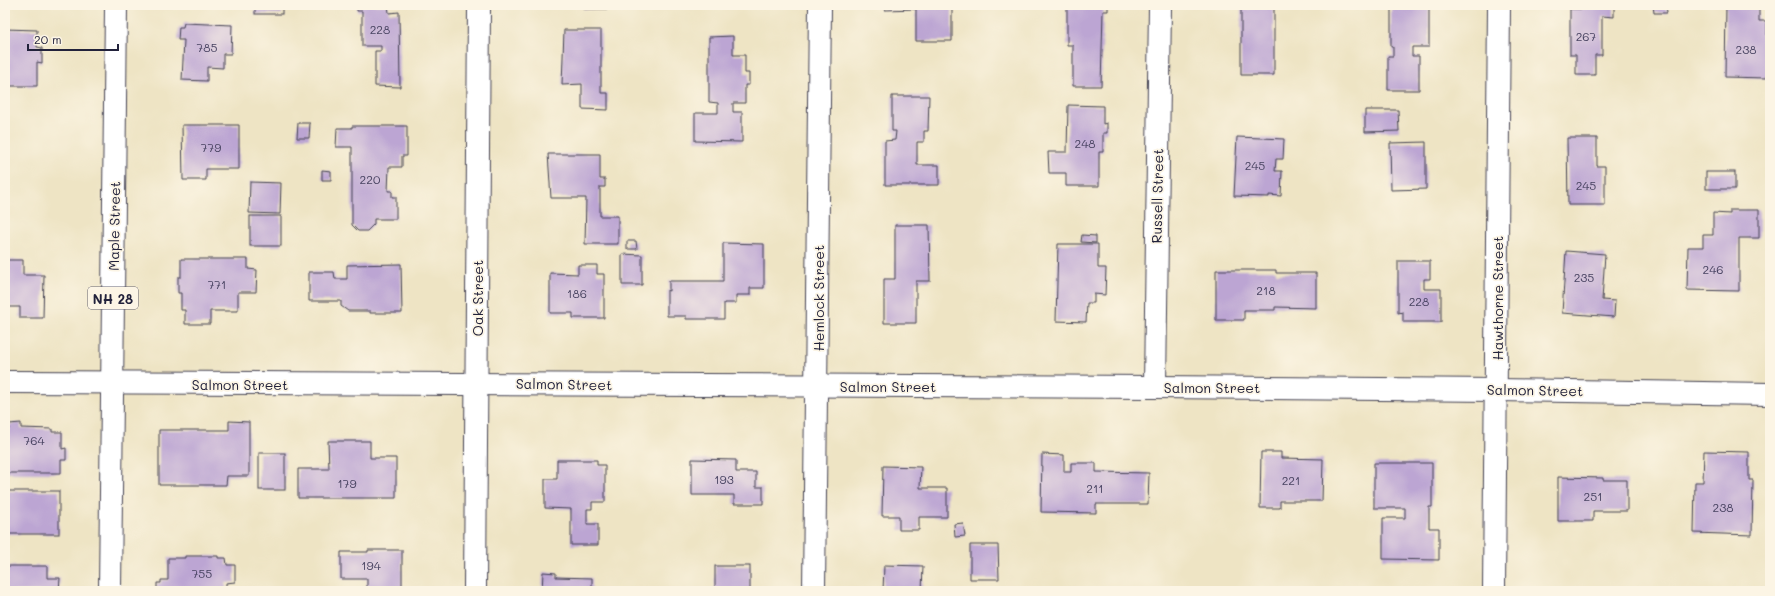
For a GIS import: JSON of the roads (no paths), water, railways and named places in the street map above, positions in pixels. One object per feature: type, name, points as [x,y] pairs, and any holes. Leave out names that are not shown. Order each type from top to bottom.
[{"type":"street","name":"Maple Street","points":[[110,591],[116,5]]},
{"type":"street","name":"Oak Street","points":[[475,591],[479,5]]},
{"type":"street","name":"Hemlock Street","points":[[814,591],[820,5]]},
{"type":"street","name":"Russell Street","points":[[1155,387],[1160,5]]},
{"type":"street","name":"Hawthorne Street","points":[[1494,591],[1499,5]]},
{"type":"street","name":"Salmon Street","points":[[5,382],[1155,387],[1770,394]]}]
